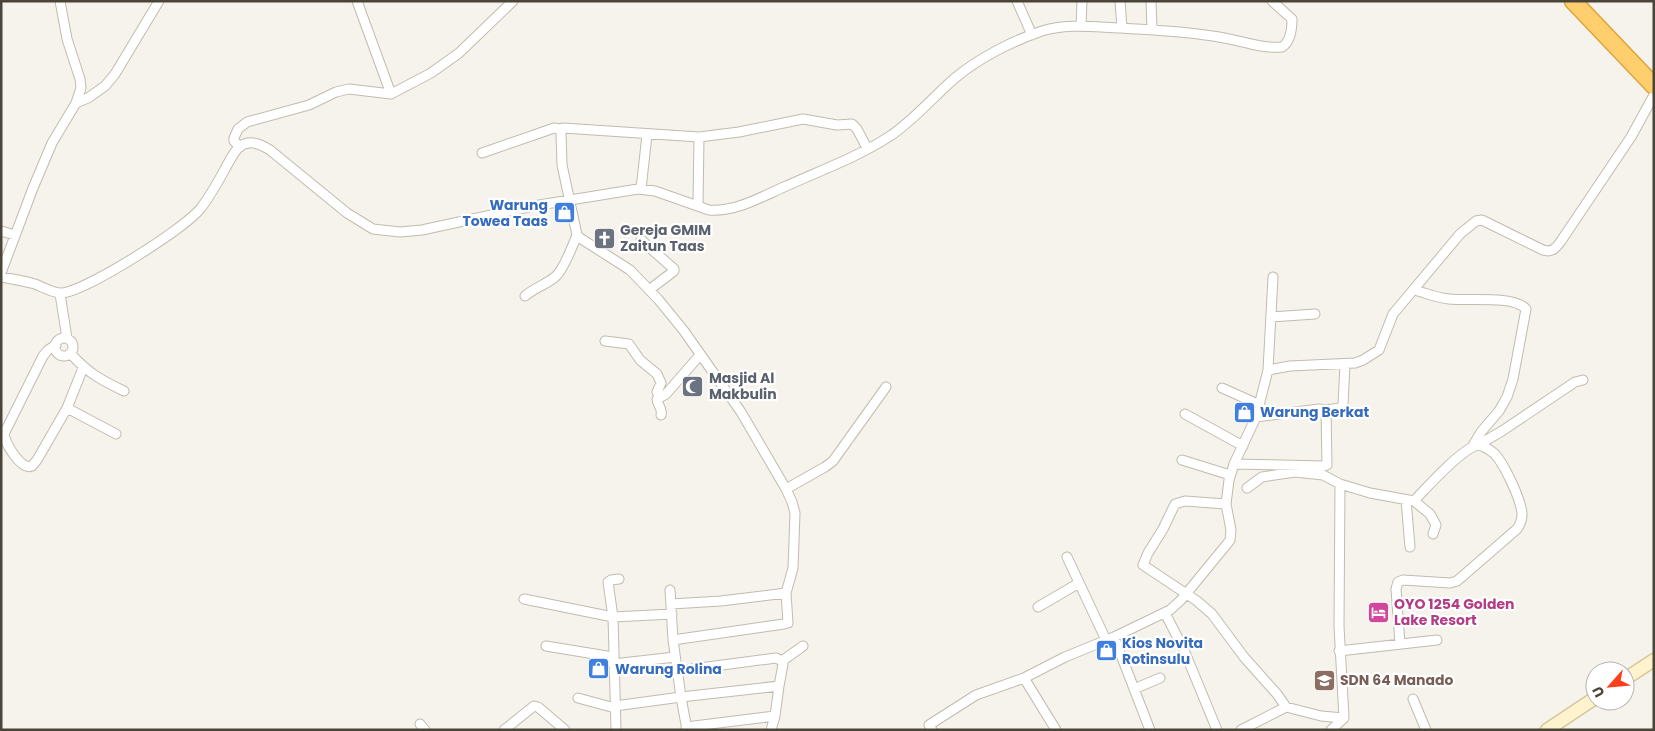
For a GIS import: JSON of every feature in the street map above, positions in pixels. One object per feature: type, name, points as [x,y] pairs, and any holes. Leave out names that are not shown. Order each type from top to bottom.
[{"type":"highway","points":[[1573,1],[1654,86]]},
{"type":"highway","points":[[1587,1],[1654,71]]},
{"type":"main road","points":[[1635,672],[1654,660]]},
{"type":"main road","points":[[1547,730],[1585,705]]},
{"type":"street","points":[[1,273],[52,143],[80,94],[81,82],[67,39],[60,1]]},
{"type":"street","points":[[76,104],[105,86],[115,74],[159,1]]},
{"type":"street","points":[[357,1],[391,94]]},
{"type":"street","points":[[240,147],[234,141],[234,138],[238,128],[247,122],[309,105],[336,92],[349,89],[391,94],[431,74],[447,63],[513,1]]},
{"type":"street","points":[[1016,1],[1032,35]]},
{"type":"street","points":[[1081,26],[1082,1]]},
{"type":"street","points":[[1120,1],[1122,28]]},
{"type":"street","points":[[1151,1],[1152,29]]},
{"type":"street","points":[[1,277],[37,284],[60,294],[94,281],[141,252],[194,215],[210,194],[234,153],[249,142],[264,146],[347,213],[373,229],[385,231],[422,230],[571,199],[634,189],[655,191],[698,205],[704,209],[717,210],[750,203],[865,143],[894,133],[956,78],[974,65],[1032,35],[1053,28],[1081,26],[1152,29],[1203,34],[1282,47],[1287,44],[1289,39],[1292,19],[1272,1]]},
{"type":"street","points":[[1268,370],[1290,366],[1359,362],[1379,350],[1392,316],[1460,234],[1478,220],[1486,222],[1543,250],[1549,251],[1554,249],[1631,137],[1654,95]]},
{"type":"street","points":[[482,154],[554,128],[583,128],[648,135],[699,137],[739,132],[803,119],[837,125],[850,124],[855,126],[865,143]]},
{"type":"street","points":[[525,296],[556,276],[577,235],[571,199],[562,165],[561,129]]},
{"type":"street","points":[[641,189],[648,135]]},
{"type":"street","points":[[698,205],[699,137]]},
{"type":"street","points":[[1,231],[15,235]]},
{"type":"street","points":[[577,235],[630,270],[684,331],[741,412],[786,489],[794,507],[793,568],[786,593],[788,622],[673,640]]},
{"type":"street","points":[[642,240],[674,269],[674,271],[649,290]]},
{"type":"street","points":[[928,728],[976,695],[1024,678],[1065,657],[1165,613],[1177,604],[1218,557],[1230,540],[1231,530],[1226,504],[1230,475],[1256,417],[1268,370],[1273,277]]},
{"type":"street","points":[[1414,290],[1446,299],[1504,301],[1521,306],[1526,310],[1513,379],[1507,398],[1481,432],[1475,446]]},
{"type":"street","points":[[56,345],[56,349],[62,356],[70,354],[73,350],[71,341],[67,338],[60,294]]},
{"type":"street","points":[[1271,317],[1314,314]]},
{"type":"street","points":[[67,338],[58,341],[43,356],[4,434],[5,442],[22,465],[32,466],[37,460],[67,408],[83,368]]},
{"type":"street","points":[[605,341],[631,345],[640,360],[659,376],[661,384],[657,392],[660,397]]},
{"type":"street","points":[[70,354],[83,368],[96,377],[124,391]]},
{"type":"street","points":[[661,415],[662,410],[657,401],[666,394],[700,355]]},
{"type":"street","points":[[1256,417],[1340,408],[1343,405],[1345,364]]},
{"type":"street","points":[[1410,547],[1410,500],[1475,446],[1502,431],[1575,382],[1583,380]]},
{"type":"street","points":[[786,489],[833,461],[886,388]]},
{"type":"street","points":[[1222,388],[1260,405]]},
{"type":"street","points":[[67,408],[116,434]]},
{"type":"street","points":[[1234,464],[1326,466],[1328,462],[1326,410]]},
{"type":"street","points":[[1186,414],[1243,446]]},
{"type":"street","points":[[1400,644],[1396,589],[1398,582],[1403,580],[1454,582],[1519,525],[1522,515],[1521,508],[1508,476],[1496,456],[1483,446],[1475,446]]},
{"type":"street","points":[[1182,460],[1230,475]]},
{"type":"street","points":[[1247,488],[1262,477],[1295,472],[1322,475],[1340,484],[1370,493],[1410,500],[1434,520],[1436,525],[1433,534]]},
{"type":"street","points":[[1340,484],[1339,651],[1344,718]]},
{"type":"street","points":[[1226,504],[1185,501],[1175,504],[1163,529],[1143,562],[1145,567],[1206,608],[1250,664],[1278,694],[1286,707]]},
{"type":"street","points":[[1067,557],[1132,684],[1146,729]]},
{"type":"street","points":[[616,730],[613,617],[608,582],[619,579]]},
{"type":"street","points":[[1038,607],[1079,583]]},
{"type":"street","points":[[670,590],[675,657],[687,728],[775,716]]},
{"type":"street","points":[[671,604],[721,601],[786,593]]},
{"type":"street","points":[[524,599],[613,617],[672,614]]},
{"type":"street","points":[[1165,613],[1184,650],[1217,730]]},
{"type":"street","points":[[1339,651],[1437,640]]},
{"type":"street","points":[[546,646],[613,660],[675,657]]},
{"type":"street","points":[[782,661],[803,646]]},
{"type":"street","points":[[678,671],[776,658],[782,661]]},
{"type":"street","points":[[772,730],[782,661]]},
{"type":"street","points":[[1024,678],[1056,730]]},
{"type":"street","points":[[1132,684],[1160,678]]},
{"type":"street","points":[[578,698],[615,707],[779,686]]},
{"type":"street","points":[[1413,699],[1426,730]]},
{"type":"street","points":[[504,730],[534,706],[538,707],[565,730]]},
{"type":"street","points":[[1241,730],[1286,707],[1321,716],[1344,718]]},
{"type":"street","points":[[1331,730],[1344,718]]},
{"type":"place","name":"Warung Towea Taas","points":[[564,213]]},
{"type":"place","name":"Gereja GMIM Zaitun Taas","points":[[604,238]]},
{"type":"place","name":"Masjid Al Makbulin","points":[[693,386]]},
{"type":"place","name":"Warung Berkat","points":[[1244,412]]},
{"type":"place","name":"OYO 1254 Golden Lake Resort","points":[[1378,612]]},
{"type":"place","name":"Kios Novita Rotinsulu","points":[[1106,651]]},
{"type":"place","name":"Warung Rolina","points":[[599,669]]},
{"type":"place","name":"SDN 64 Manado","points":[[1324,680]]}]
